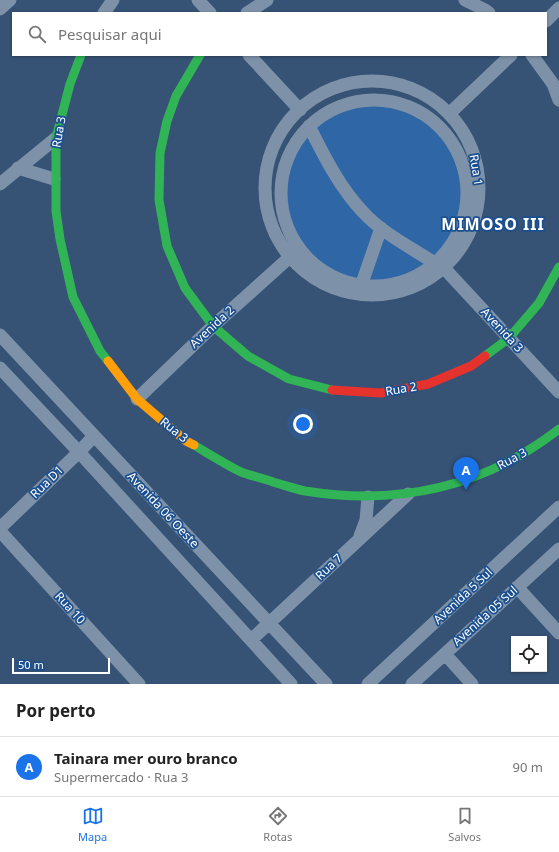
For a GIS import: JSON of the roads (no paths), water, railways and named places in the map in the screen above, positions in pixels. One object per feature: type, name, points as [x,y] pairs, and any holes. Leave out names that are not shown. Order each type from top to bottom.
[{"type":"street","points":[[0,9],[10,0]]},
{"type":"street","points":[[105,12],[113,0]]},
{"type":"street","points":[[198,0],[209,12]]},
{"type":"street","points":[[249,12],[267,0]]},
{"type":"street","points":[[465,0],[488,12]]},
{"type":"street","points":[[547,20],[559,8]]},
{"type":"street","name":"Rua 3","points":[[81,56],[70,84],[56,138],[54,179],[60,239],[73,297],[100,351],[137,399],[186,441],[242,472],[304,491],[368,497],[408,494],[455,484],[500,467],[541,443],[559,429]]},
{"type":"street","points":[[199,56],[176,96],[168,121],[160,154],[159,200],[167,246],[185,288],[213,326]]},
{"type":"street","points":[[250,56],[300,110]]},
{"type":"street","points":[[451,112],[510,56]]},
{"type":"street","points":[[533,56],[553,84],[559,100]]},
{"type":"street","name":"Rua 1","points":[[361,82],[395,83],[427,95],[451,112],[472,146],[480,181],[477,213],[464,243],[440,266],[414,287],[381,295],[347,293],[316,280],[290,257],[275,233],[266,206],[265,180],[271,154],[282,130],[300,110],[328,91],[361,82]]},
{"type":"street","points":[[369,99],[407,105],[429,116],[446,132],[456,148],[466,175],[467,199],[464,225],[441,261],[440,266],[399,283],[375,287],[361,286],[328,276],[303,256],[290,237],[284,219],[281,194],[284,164],[297,141],[313,121],[334,109],[353,102],[369,99]]},
{"type":"street","name":"Avenida 3","points":[[309,126],[346,190],[364,212],[381,228],[440,266],[559,392]]},
{"type":"street","points":[[0,184],[56,138]]},
{"type":"street","points":[[18,168],[54,179]]},
{"type":"street","points":[[361,286],[381,228]]},
{"type":"street","name":"Avenida 2","points":[[137,399],[213,326],[290,257]]},
{"type":"street","name":"Rua 2","points":[[213,326],[248,356],[289,379],[335,391],[381,393],[428,384],[471,366],[509,338],[539,303],[559,268]]},
{"type":"street","name":"Avenida 06 Oeste","points":[[0,335],[326,684]]},
{"type":"street","name":"Avenida 06 Oeste","points":[[0,368],[79,452],[290,684]]},
{"type":"street","name":"Rua D1","points":[[0,528],[94,436]]},
{"type":"street","name":"Rua 7","points":[[251,640],[408,494]]},
{"type":"street","points":[[359,540],[366,520],[368,497]]},
{"type":"street","name":"Avenida 5 Sul","points":[[368,684],[559,507]]},
{"type":"street","name":"Rua 10","points":[[0,531],[139,684]]},
{"type":"street","name":"Avenida 05 Sul","points":[[412,684],[559,549]]},
{"type":"street","points":[[517,587],[559,633]]},
{"type":"street","points":[[445,654],[472,684]]},
{"type":"place","name":"Tainara mer ouro branco","points":[[466,490]]},
{"type":"district","name":"MIMOSO III","points":[[493,224]]}]
